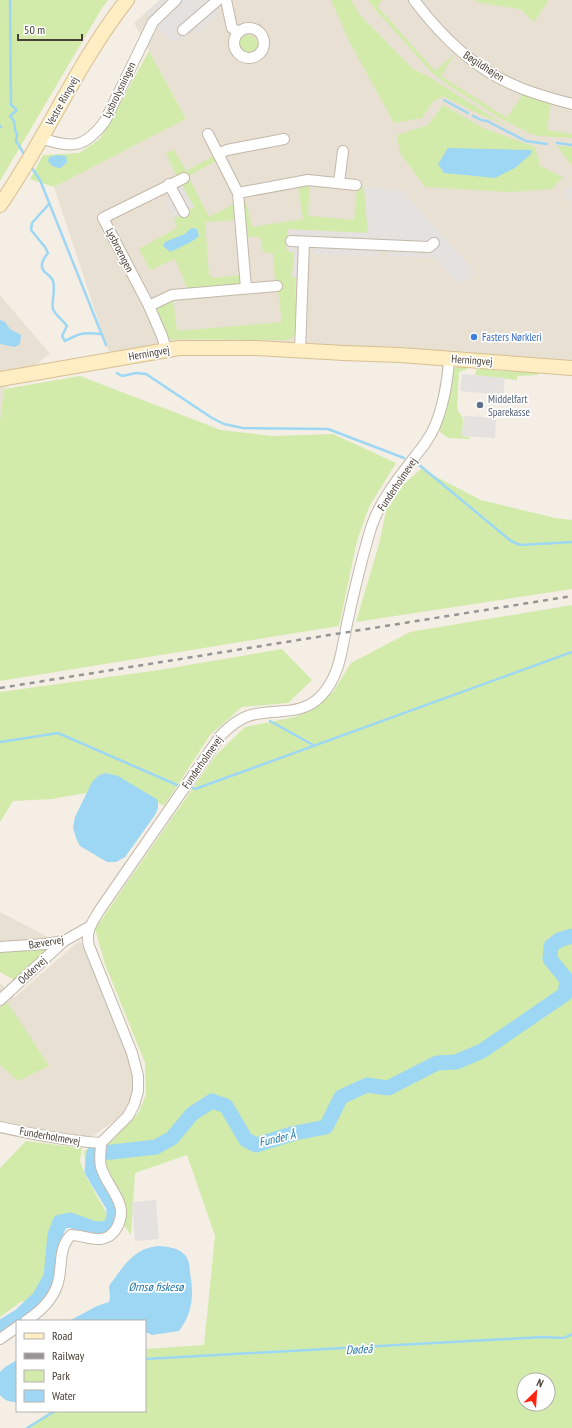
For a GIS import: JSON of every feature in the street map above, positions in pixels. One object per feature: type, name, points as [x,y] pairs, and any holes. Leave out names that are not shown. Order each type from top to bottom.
[{"type":"street","name":"Vestre Ringvej","points":[[0,204],[41,138],[109,22],[127,0]]},
{"type":"street","name":"Lysbrolysningen","points":[[41,138],[59,144],[73,145],[86,141],[97,132],[105,121],[153,22],[176,0]]},
{"type":"street","points":[[184,30],[218,0]]},
{"type":"street","points":[[226,0],[232,28],[239,32]]},
{"type":"street","name":"Bøgildhøjen","points":[[414,0],[428,20],[456,48],[484,68],[515,86],[572,104]]},
{"type":"street","points":[[208,134],[238,193],[246,288]]},
{"type":"street","points":[[218,154],[227,150],[284,139]]},
{"type":"street","points":[[339,183],[343,151]]},
{"type":"street","name":"Lysbroengen","points":[[166,349],[149,306],[103,218],[169,184],[184,178]]},
{"type":"street","points":[[238,193],[308,180],[356,185]]},
{"type":"street","points":[[169,184],[184,212]]},
{"type":"street","points":[[291,241],[429,247],[434,243]]},
{"type":"street","points":[[300,350],[304,242]]},
{"type":"street","points":[[149,306],[172,295],[277,286]]},
{"type":"street","name":"Herningvej","points":[[0,379],[166,349],[179,348],[256,348],[300,350],[449,358],[572,368]]},
{"type":"street","name":"Funderholmevej","points":[[89,927],[221,734],[234,723],[250,716],[293,711],[306,706],[319,698],[330,684],[340,660],[348,620],[372,524],[383,501],[431,435],[442,405],[447,380],[449,358]]},
{"type":"street","points":[[27,1320],[37,1313],[53,1295],[59,1280],[63,1246],[66,1240],[71,1235],[100,1239],[108,1237],[115,1231],[121,1220],[121,1208],[101,1167],[101,1143],[128,1116],[134,1105],[138,1091],[138,1076],[132,1053],[89,946],[89,927]]},
{"type":"street","name":"Bævervej","points":[[0,947],[45,944],[64,941],[89,927]]},
{"type":"street","name":"Oddervej","points":[[0,1000],[64,941]]},
{"type":"street","name":"Funderholmevej","points":[[0,1127],[80,1142],[101,1143]]},
{"type":"street","points":[[0,1339],[16,1328]]},
{"type":"shaded area","points":[[160,0],[572,0],[572,369],[256,348],[111,359],[54,187],[186,119],[134,23]]},
{"type":"shaded area","points":[[160,0],[225,0],[217,8],[220,13],[197,33],[192,30],[185,38],[170,41],[145,13]]},
{"type":"shaded area","points":[[182,185],[194,207],[189,210],[176,188]]},
{"type":"shaded area","points":[[364,187],[402,190],[475,272],[460,286],[435,258],[388,256],[389,250],[290,237],[290,230],[368,233]]},
{"type":"shaded area","points":[[566,188],[572,188],[572,208],[571,200],[566,199]]},
{"type":"shaded area","points":[[171,197],[181,215],[174,218],[165,201]]},
{"type":"shaded area","points":[[290,245],[301,246],[299,278],[292,277],[294,252],[289,252]]},
{"type":"shaded area","points":[[315,247],[377,250],[377,256],[314,254]]},
{"type":"shaded area","points":[[0,295],[50,354],[4,389],[0,421]]},
{"type":"shaded area","points":[[462,374],[505,378],[503,395],[460,391]]},
{"type":"shaded area","points":[[464,416],[496,418],[495,438],[462,436]]},
{"type":"shaded area","points":[[0,912],[50,938],[47,949],[9,951],[0,953]]},
{"type":"shaded area","points":[[80,940],[105,990],[134,1071],[135,1088],[131,1100],[123,1114],[92,1137],[76,1138],[0,1122],[0,983],[15,997]]},
{"type":"shaded area","points":[[156,1200],[159,1239],[135,1241],[132,1202]]},
{"type":"green space","points":[[0,0],[108,0],[0,181]]},
{"type":"green space","points":[[331,0],[351,0],[359,14],[413,69],[429,77],[505,125],[443,96],[433,102],[422,118],[394,123],[350,43]]},
{"type":"green space","points":[[368,0],[382,0],[377,6],[435,71],[455,54],[441,76],[507,118],[523,94],[551,103],[547,130],[572,134],[572,138],[538,136],[529,133],[500,118],[456,90],[432,73]]},
{"type":"green space","points":[[475,0],[549,0],[534,22],[520,9],[481,3]]},
{"type":"green space","points":[[244,35],[252,35],[258,41],[258,49],[252,55],[244,55],[238,49],[238,41]]},
{"type":"green space","points":[[149,51],[186,119],[54,187],[30,179],[43,155],[79,153],[100,139]]},
{"type":"green space","points":[[443,105],[483,128],[535,147],[540,166],[563,177],[552,189],[510,192],[425,187],[400,153],[397,135],[428,125]]},
{"type":"green space","points":[[557,146],[572,147],[572,166]]},
{"type":"green space","points":[[174,150],[186,171],[214,156],[216,161],[188,176],[209,217],[236,203],[236,220],[205,222],[209,275],[213,278],[241,275],[241,280],[238,285],[188,290],[175,259],[150,270],[139,249],[177,228],[174,218],[194,207],[177,177],[166,153]]},
{"type":"green space","points":[[310,184],[309,216],[354,220],[357,188],[364,187],[368,233],[288,229],[286,249],[289,252],[294,252],[292,277],[295,277],[296,333],[292,338],[288,340],[169,339],[156,312],[165,303],[173,300],[177,331],[282,322],[277,282],[275,281],[273,253],[263,252],[260,237],[246,237],[244,201],[245,197],[252,227],[303,219],[298,186]]},
{"type":"green space","points":[[457,367],[466,367],[468,369],[459,372],[457,407],[463,418],[462,436],[470,437],[469,439],[448,438],[440,432],[439,426],[453,372]]},
{"type":"green space","points":[[479,367],[500,371],[537,372],[538,375],[517,376],[517,380],[475,375],[477,368]]},
{"type":"green space","points":[[80,376],[221,430],[272,436],[333,434],[396,463],[369,507],[357,541],[339,626],[0,681],[0,421],[4,389]]},
{"type":"green space","points":[[421,469],[481,500],[555,518],[572,520],[572,589],[356,622],[379,544],[389,497]]},
{"type":"green space","points":[[572,605],[572,1428],[26,1428],[50,1412],[146,1412],[146,1349],[204,1345],[215,1236],[187,1155],[135,1173],[131,1235],[86,1173],[84,1151],[114,1139],[139,1112],[146,1094],[145,1063],[105,964],[95,929],[215,756],[245,727],[295,717],[314,709],[333,692],[351,663],[410,632]]},
{"type":"green space","points":[[282,649],[312,680],[288,703],[242,707],[210,735],[164,806],[104,774],[92,792],[52,799],[13,801],[0,822],[0,692],[159,670]]},
{"type":"green space","points":[[47,949],[14,980],[0,972],[0,953],[9,951]]},
{"type":"green space","points":[[7,1002],[49,1066],[18,1081],[0,1065],[0,1008]]},
{"type":"green space","points":[[26,1141],[82,1148],[80,1161],[85,1175],[106,1212],[107,1219],[104,1223],[98,1224],[88,1222],[71,1215],[66,1215],[58,1219],[51,1232],[50,1267],[46,1280],[28,1304],[22,1301],[0,1317],[0,1168]]},
{"type":"water","points":[[448,148],[531,150],[532,152],[515,168],[495,178],[444,173],[438,164]]},
{"type":"water","points":[[57,155],[66,156],[67,162],[61,168],[53,166],[48,161],[49,157]]},
{"type":"water","points":[[191,228],[197,229],[199,236],[170,252],[163,246],[165,242],[185,234]]},
{"type":"water","points":[[0,320],[5,322],[10,329],[21,335],[20,344],[15,347],[0,344]]},
{"type":"water","points":[[106,773],[118,776],[158,800],[158,808],[155,815],[125,857],[116,862],[107,862],[80,846],[73,828],[75,817],[92,782],[99,775]]},
{"type":"water","name":"Ørnsø fiskesø","points":[[160,1246],[177,1249],[185,1255],[189,1264],[192,1289],[190,1310],[179,1331],[152,1335],[146,1332],[146,1320],[71,1320],[97,1306],[109,1302],[109,1286],[124,1265],[136,1254],[151,1247]]},
{"type":"water","points":[[16,1361],[16,1402],[7,1401],[0,1395],[0,1372]]},
{"type":"waterway","points":[[10,0],[11,105],[16,109],[16,111],[10,116],[14,121],[17,135],[16,141],[24,154]]},
{"type":"waterway","points":[[444,100],[468,113]]},
{"type":"waterway","points":[[473,116],[487,121],[526,141],[547,144]]},
{"type":"waterway","points":[[557,143],[572,145]]},
{"type":"waterway","points":[[32,168],[40,180],[106,345]]},
{"type":"waterway","points":[[49,204],[32,223],[31,230],[48,253],[43,261],[42,267],[53,281],[54,311],[67,326],[62,336],[65,341],[82,334],[100,334]]},
{"type":"waterway","points":[[117,373],[122,376],[136,373],[146,374],[212,418],[224,424],[243,428],[328,429],[404,458]]},
{"type":"waterway","points":[[418,464],[511,541],[520,545],[572,542]]},
{"type":"waterway","points":[[193,788],[195,789],[572,652]]},
{"type":"waterway","points":[[270,721],[313,745]]},
{"type":"waterway","points":[[0,742],[58,733],[177,785]]},
{"type":"waterway","name":"Funder Å","points":[[0,1328],[20,1316],[39,1298],[51,1277],[55,1235],[60,1222],[70,1220],[95,1229],[109,1228],[114,1219],[114,1207],[92,1171],[94,1153],[156,1147],[172,1138],[192,1114],[212,1101],[226,1106],[246,1140],[256,1145],[295,1133],[326,1127],[341,1097],[367,1085],[388,1088],[437,1063],[456,1062],[482,1051],[565,994],[567,980],[550,959],[551,946],[559,940],[572,936]]},
{"type":"waterway","name":"Dødeå","points":[[146,1359],[543,1337],[564,1338],[572,1334]]},
{"type":"waterway","name":"Dødeå","points":[[27,1428],[53,1412]]},
{"type":"railway","points":[[0,688],[572,596]]},
{"type":"place","name":"Fasters Nørkleri","points":[[474,337]]},
{"type":"place","name":"Middelfart Sparekasse","points":[[480,405]]}]
